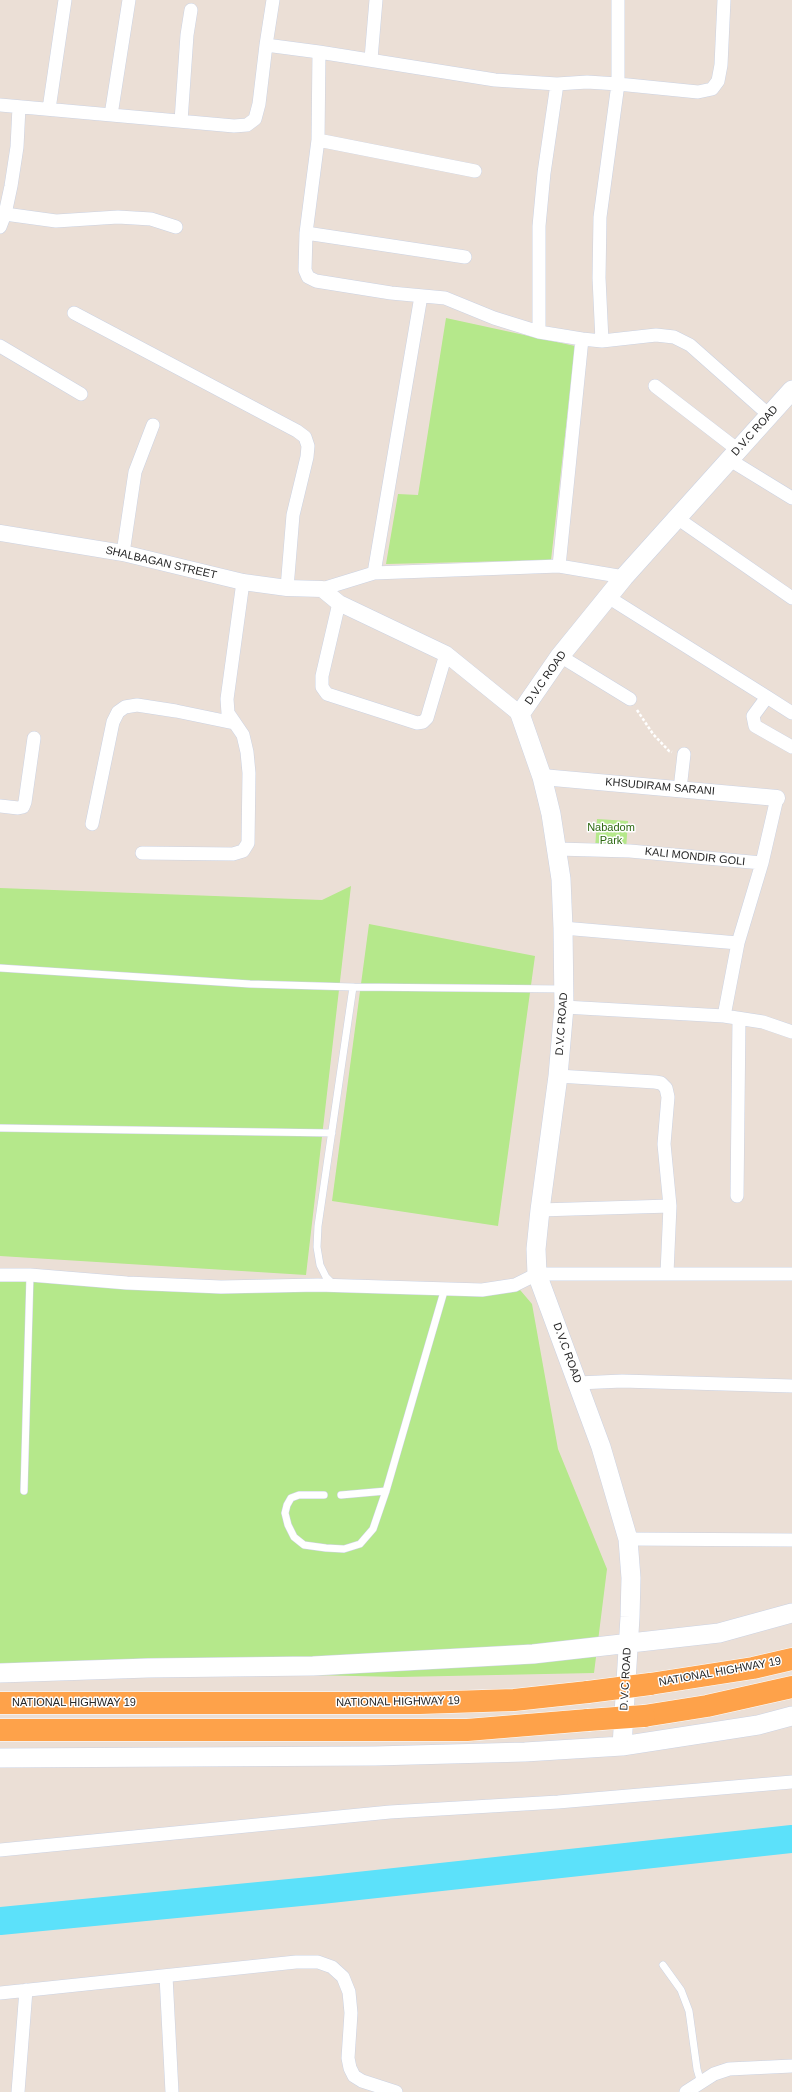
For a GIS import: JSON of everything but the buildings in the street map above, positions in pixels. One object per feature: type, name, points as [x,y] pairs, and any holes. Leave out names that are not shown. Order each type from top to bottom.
[{"type":"highway","name":"NATIONAL HIGHWAY 19","points":[[0,1703],[420,1703],[514,1700],[650,1684],[753,1668],[792,1659]]},
{"type":"highway","points":[[0,1730],[467,1730],[644,1716],[707,1706],[792,1687]]},
{"type":"main road","name":"D.V.C ROAD","points":[[622,1746],[631,1578],[628,1539],[617,1496],[538,1274],[536,1249],[558,1076],[564,998],[563,928],[561,878],[551,814],[542,777],[520,714],[560,656],[624,577],[792,390]]},
{"type":"main road","points":[[0,1673],[148,1668],[313,1666],[533,1654],[719,1633],[792,1613]]},
{"type":"main road","points":[[0,1758],[375,1756],[526,1752],[622,1746],[758,1725],[792,1716]]},
{"type":"street","points":[[49,110],[65,0]]},
{"type":"street","points":[[111,115],[129,0]]},
{"type":"street","points":[[0,105],[234,126],[247,125],[255,119],[259,104],[273,0]]},
{"type":"street","points":[[371,59],[376,0]]},
{"type":"street","points":[[602,341],[599,278],[600,217],[618,84],[618,0]]},
{"type":"street","points":[[266,45],[371,59],[428,70],[495,80],[557,84],[587,82],[698,92],[712,89],[718,81],[721,65],[724,0]]},
{"type":"street","points":[[181,121],[187,36],[191,10]]},
{"type":"street","points":[[319,52],[318,140],[306,233],[305,270],[308,277],[316,281],[445,298],[494,318],[539,332],[602,341],[656,335],[674,337],[690,345],[769,415]]},
{"type":"street","points":[[539,332],[539,226],[544,173],[557,84]]},
{"type":"street","points":[[0,228],[5,214],[17,147],[19,107]]},
{"type":"street","points":[[318,140],[475,171]]},
{"type":"street","points":[[5,214],[56,221],[118,217],[151,219],[176,227]]},
{"type":"street","points":[[306,233],[465,257]]},
{"type":"street","points":[[374,573],[421,296]]},
{"type":"street","points":[[74,313],[297,431],[305,437],[308,446],[307,457],[293,515],[287,588]]},
{"type":"street","points":[[559,566],[582,339]]},
{"type":"street","points":[[0,346],[81,394]]},
{"type":"street","points":[[655,386],[734,455],[792,498]]},
{"type":"street","points":[[123,553],[135,472],[153,425]]},
{"type":"street","points":[[677,518],[792,598]]},
{"type":"street","name":"SHALBAGAN STREET","points":[[0,533],[123,553],[242,582],[287,588],[322,590]]},
{"type":"street","points":[[322,590],[374,573],[559,566],[624,577]]},
{"type":"street","points":[[142,854],[233,854],[243,851],[248,843],[249,773],[247,752],[243,736],[228,713],[227,699],[242,582]]},
{"type":"street","points":[[322,590],[339,603],[446,654],[520,714]]},
{"type":"street","points":[[608,597],[792,713]]},
{"type":"street","points":[[339,603],[322,676],[322,687],[327,694],[417,722],[423,722],[427,718],[446,654]]},
{"type":"street","points":[[560,656],[630,699]]},
{"type":"street","points":[[766,696],[753,716],[755,726],[792,747]]},
{"type":"street","points":[[92,824],[113,722],[118,712],[125,707],[137,705],[234,723]]},
{"type":"street","points":[[0,806],[18,808],[23,807],[34,738]]},
{"type":"street","points":[[680,789],[684,754]]},
{"type":"street","name":"KHSUDIRAM SARANI","points":[[542,777],[778,798]]},
{"type":"street","points":[[724,1016],[738,943],[762,863],[778,798]]},
{"type":"street","name":"KALI MONDIR GOLI","points":[[556,849],[630,851],[762,863]]},
{"type":"street","points":[[563,928],[738,943]]},
{"type":"street","points":[[564,998],[724,1016],[763,1022],[792,1032]]},
{"type":"street","points":[[737,1196],[739,1019]]},
{"type":"street","points":[[558,1076],[655,1082],[661,1083],[666,1088],[668,1097],[664,1144],[670,1206],[667,1273]]},
{"type":"street","points":[[540,1210],[670,1206]]},
{"type":"street","points":[[0,1275],[30,1275],[127,1283],[221,1287],[334,1285],[482,1290],[515,1284],[538,1274],[792,1274]]},
{"type":"street","points":[[578,1383],[622,1381],[792,1386]]},
{"type":"street","points":[[628,1539],[792,1540]]},
{"type":"street","points":[[0,1850],[390,1812],[558,1802],[792,1782]]},
{"type":"street","points":[[0,1993],[296,1962],[318,1962],[332,1967],[342,1978],[349,1992],[350,2068],[354,2076],[362,2081],[396,2092]]},
{"type":"street","points":[[166,1976],[172,2092]]},
{"type":"street","points":[[18,2092],[26,1990]]},
{"type":"street","points":[[686,2092],[714,2074],[729,2069],[792,2066]]},
{"type":"lane","points":[[0,968],[152,979],[353,987],[564,998]]},
{"type":"lane","points":[[334,1285],[326,1277],[320,1264],[317,1247],[318,1226],[353,987]]},
{"type":"lane","points":[[0,1128],[332,1133]]},
{"type":"lane","points":[[24,1491],[30,1275]]},
{"type":"lane","points":[[324,1495],[300,1495],[291,1498],[286,1505],[285,1513],[288,1526],[294,1538],[304,1544],[344,1549],[360,1544],[373,1529],[386,1491],[445,1288]]},
{"type":"lane","points":[[341,1495],[386,1491]]},
{"type":"lane","points":[[663,1965],[681,1990],[689,2011],[697,2069],[701,2083]]},
{"type":"path","points":[[630,699],[653,734],[669,751],[684,754]]},
{"type":"green space","points":[[446,318],[575,346],[551,560],[386,564],[398,494],[418,495]]},
{"type":"green space","name":"Nabadom Park","points":[[597,819],[628,821],[626,850],[595,849]]},
{"type":"green space","points":[[351,886],[306,1275],[0,1256],[0,888],[322,900]]},
{"type":"green space","points":[[369,924],[535,956],[498,1226],[332,1201]]},
{"type":"green space","points":[[0,1280],[221,1292],[515,1284],[532,1304],[558,1449],[607,1569],[594,1673],[399,1677],[0,1668]]},
{"type":"waterway","points":[[0,1921],[321,1890],[792,1839]]}]
